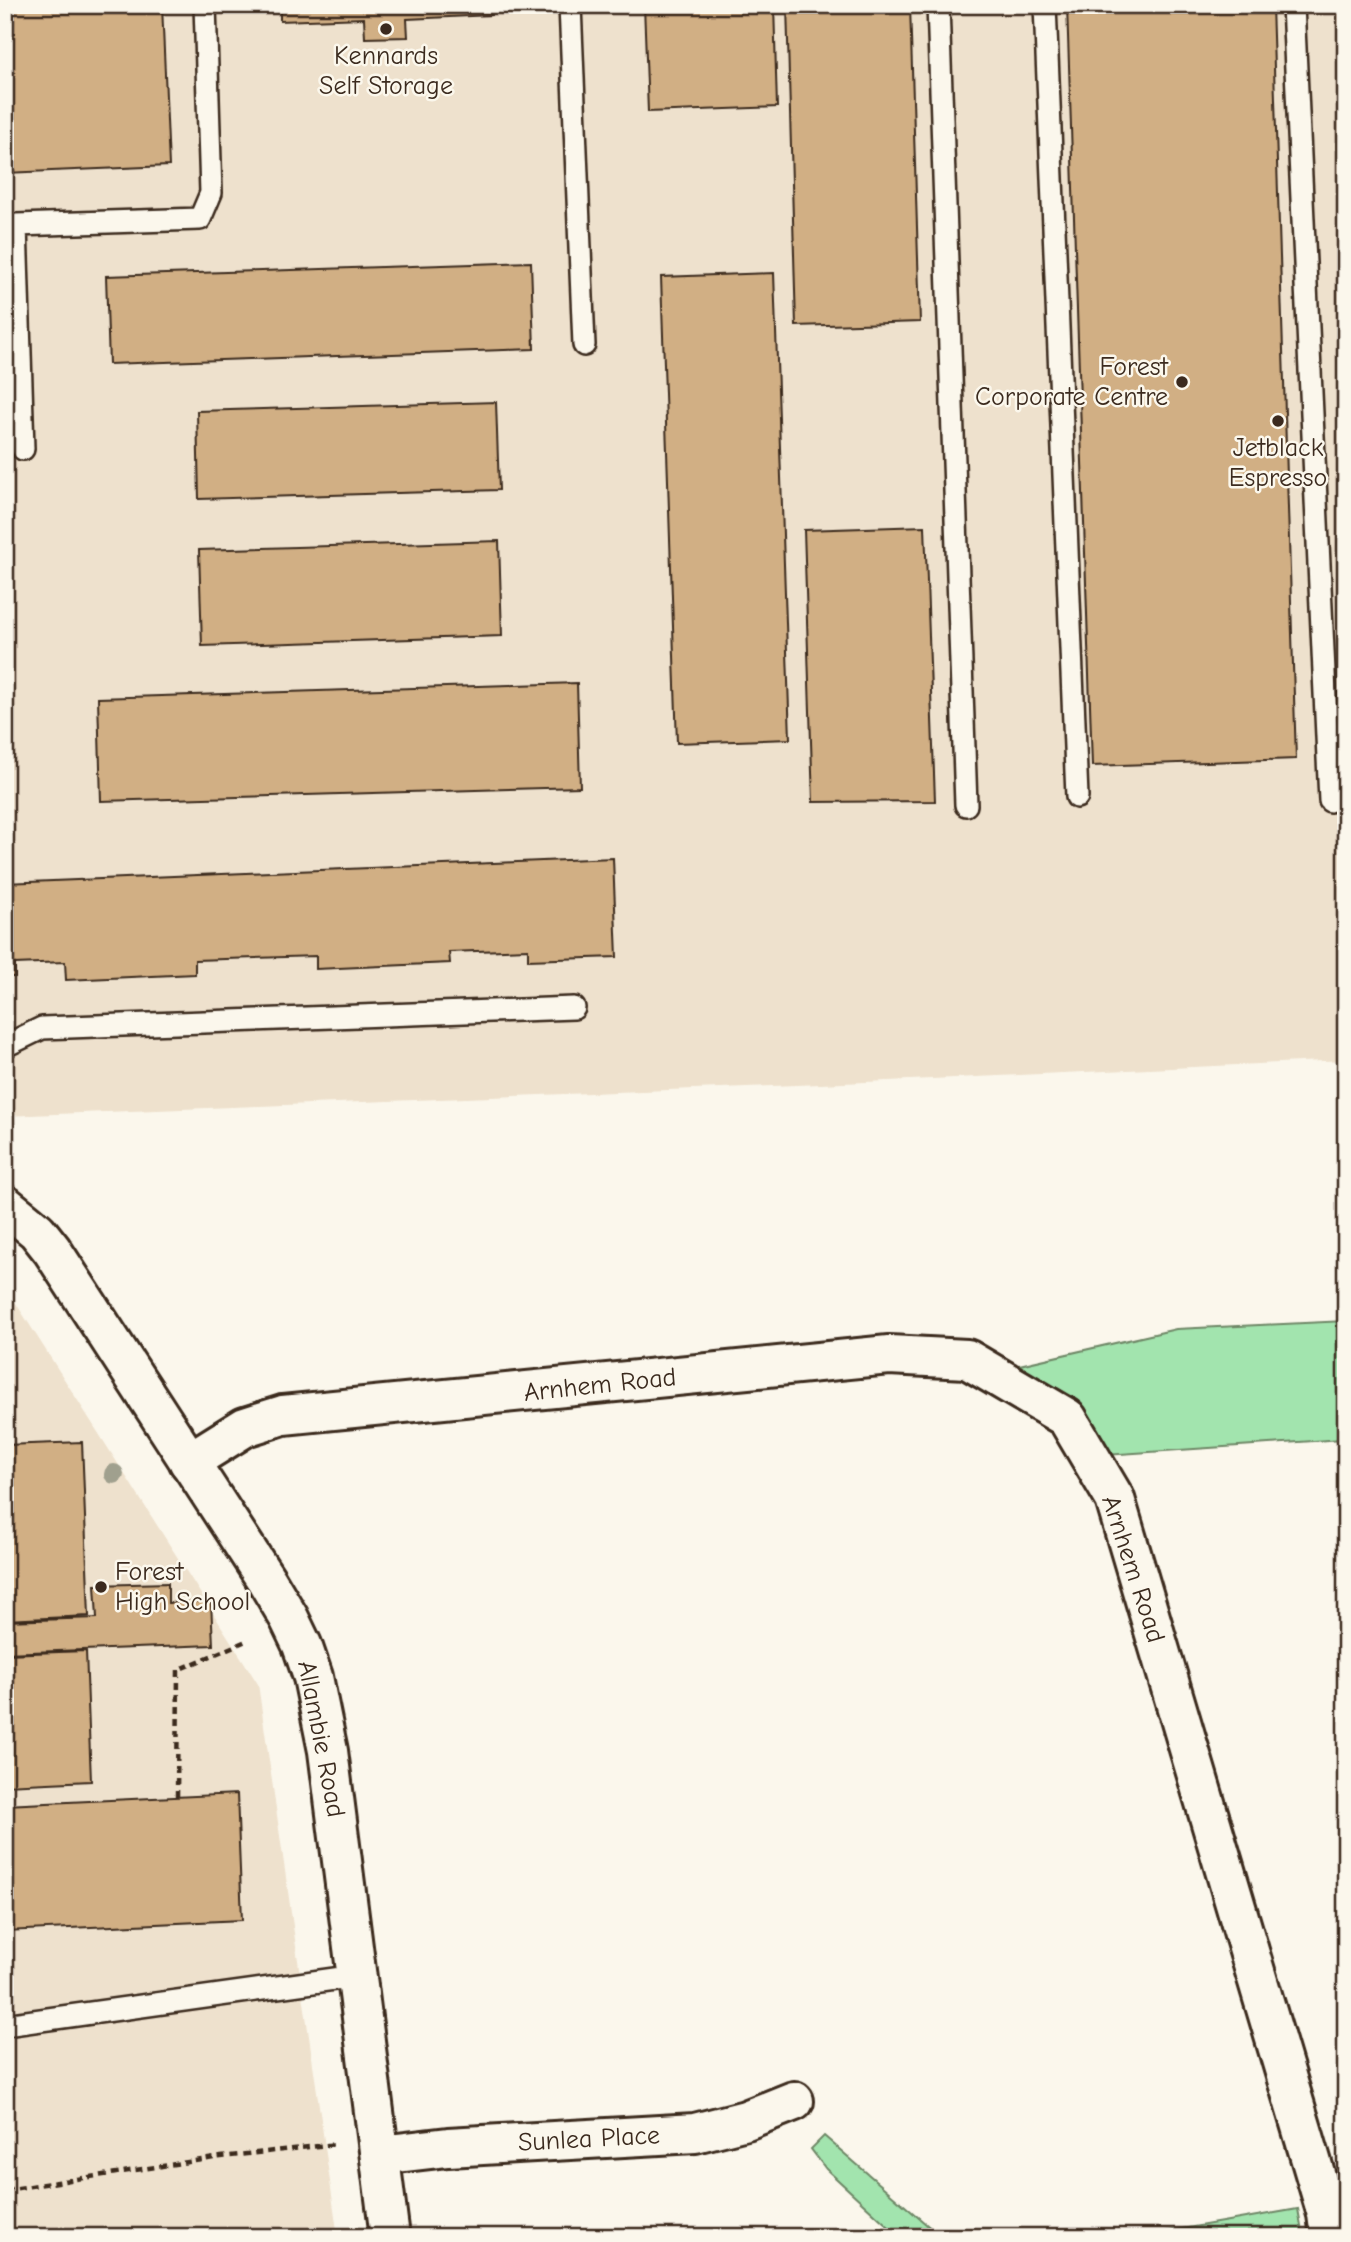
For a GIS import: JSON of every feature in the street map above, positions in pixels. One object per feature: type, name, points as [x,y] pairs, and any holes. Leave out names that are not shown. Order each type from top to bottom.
[{"type":"street","name":"Allambie Road","points":[[5,1205],[37,1231],[52,1251],[289,1618],[302,1645],[313,1677],[337,1808],[390,2237]]},
{"type":"street","name":"Arnhem Road","points":[[189,1462],[245,1427],[283,1415],[888,1355],[967,1359],[1068,1418],[1115,1499],[1327,2214],[1330,2237]]},
{"type":"street","name":"Sunlea Place","points":[[380,2155],[448,2147],[695,2133],[746,2120],[794,2102]]},
{"type":"lane","points":[[23,449],[16,225],[200,219],[211,193],[205,5]]},
{"type":"lane","points":[[570,5],[584,345]]},
{"type":"lane","points":[[938,5],[966,805]]},
{"type":"lane","points":[[1045,5],[1077,797]]},
{"type":"lane","points":[[1293,5],[1330,802]]},
{"type":"lane","points":[[5,1046],[42,1028],[574,1008]]},
{"type":"lane","points":[[5,2025],[356,1976]]},
{"type":"path","points":[[177,1797],[177,1670],[246,1641]]},
{"type":"path","points":[[5,2189],[221,2157],[336,2144]]},
{"type":"shaded area","points":[[5,5],[1346,5],[1346,1060],[5,1116]]},
{"type":"shaded area","points":[[5,1286],[258,1684],[338,2237],[5,2237]]},
{"type":"green space","points":[[1346,1321],[1346,1440],[1090,1456],[989,1372],[1176,1329]]},
{"type":"green space","points":[[824,2136],[941,2237],[900,2237],[826,2169],[811,2149]]},
{"type":"green space","points":[[1298,2209],[1303,2237],[942,2237],[1026,2232],[1153,2234]]},
{"type":"building","points":[[5,5],[162,5],[169,166],[5,173]]},
{"type":"building","name":"Kennards Self Storage","points":[[280,5],[491,5],[491,15],[407,19],[408,37],[365,38],[364,18],[280,21]]},
{"type":"building","points":[[644,5],[774,5],[777,107],[648,112]]},
{"type":"building","points":[[787,5],[910,5],[920,322],[796,326]]},
{"type":"building","name":"Forest Corporate Centre","points":[[1067,5],[1272,5],[1296,759],[1092,766]]},
{"type":"building","points":[[531,262],[534,349],[109,364],[106,276]]},
{"type":"building","points":[[774,273],[790,739],[677,743],[661,277]]},
{"type":"building","points":[[496,402],[499,490],[199,499],[197,411]]},
{"type":"building","points":[[925,526],[935,801],[813,802],[804,530]]},
{"type":"building","points":[[499,541],[502,636],[202,646],[199,550]]},
{"type":"building","points":[[577,683],[580,787],[101,801],[98,698]]},
{"type":"building","points":[[613,858],[617,957],[528,960],[528,949],[449,952],[450,963],[316,969],[316,956],[195,960],[195,974],[66,980],[65,962],[15,964],[15,977],[5,977],[5,883]]},
{"type":"building","points":[[82,1442],[89,1616],[5,1620],[5,1445]]},
{"type":"building","points":[[168,1583],[168,1603],[211,1601],[213,1645],[5,1653],[5,1621],[97,1618],[95,1585]]},
{"type":"building","points":[[86,1651],[91,1781],[5,1785],[5,1654]]},
{"type":"building","points":[[237,1794],[242,1920],[5,1931],[5,1805]]},
{"type":"place","name":"Kennards Self Storage","points":[[386,29]]},
{"type":"place","name":"Forest Corporate Centre","points":[[1182,382]]},
{"type":"place","name":"Jetblack Espresso","points":[[1278,421]]},
{"type":"place","name":"Forest High School","points":[[101,1587]]}]
